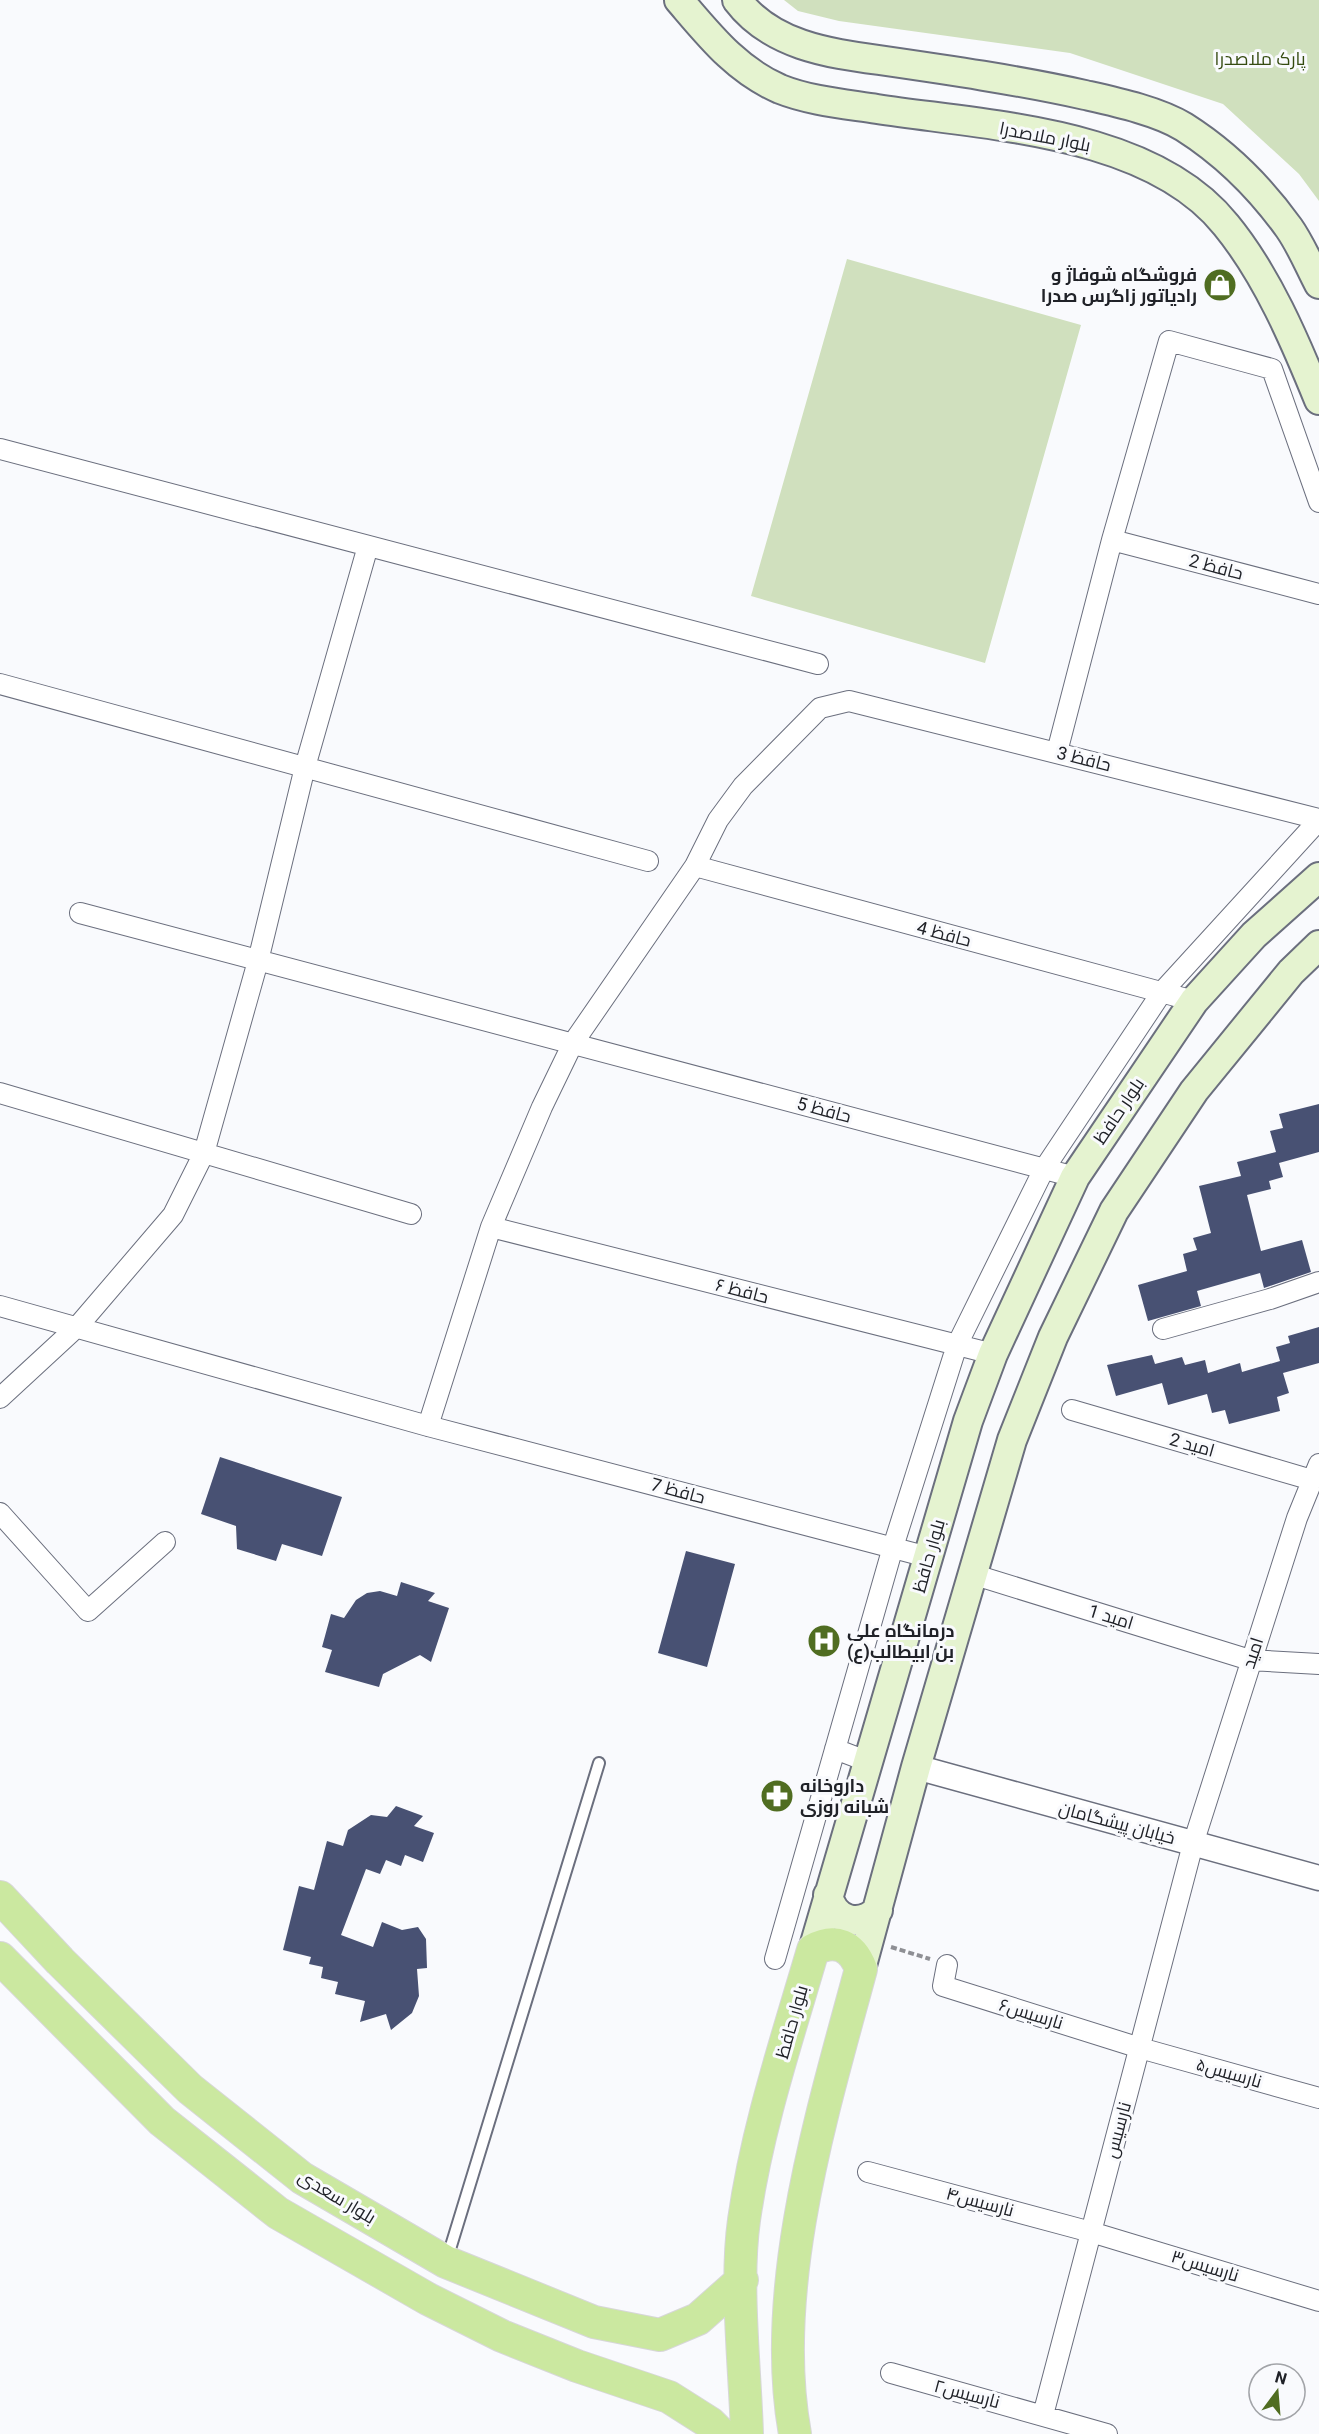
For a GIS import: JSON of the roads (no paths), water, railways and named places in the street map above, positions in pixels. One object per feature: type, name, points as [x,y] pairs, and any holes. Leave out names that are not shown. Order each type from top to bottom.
[{"type":"main road","name":"بلوار ملاصدرا","points":[[679,0],[727,55],[749,73],[781,89],[823,101],[1058,136],[1157,168],[1194,194],[1226,224],[1266,286],[1291,333],[1319,400]]},
{"type":"main road","points":[[738,0],[749,15],[787,40],[832,54],[1020,81],[1123,104],[1182,126],[1220,154],[1256,187],[1290,229],[1319,284]]},
{"type":"main road","name":"بلوار حافظ","points":[[747,2434],[742,2280],[744,2221],[763,2132],[828,1895],[968,1421],[993,1354],[1075,1177],[1194,1001],[1254,935],[1319,878]]},
{"type":"main road","points":[[795,2434],[791,2414],[789,2349],[799,2234],[811,2158],[916,1767],[1012,1440],[1053,1337],[1114,1211],[1194,1091],[1291,972],[1319,945]]},
{"type":"main road","points":[[828,1895],[834,1910],[848,1920],[864,1920],[878,1910]]},
{"type":"main road","name":"بلوار سعدی","points":[[0,1897],[60,1961],[190,2089],[302,2178],[446,2262],[594,2322],[660,2335],[698,2319],[742,2280]]},
{"type":"main road","points":[[813,1950],[823,1944],[836,1943],[848,1948],[856,1957],[865,1954]]},
{"type":"main road","points":[[0,1958],[162,2121],[278,2213],[428,2299],[502,2336],[578,2366],[669,2397],[710,2423],[721,2434]]},
{"type":"street","points":[[1057,752],[1112,540],[1169,340],[1272,369],[1319,502]]},
{"type":"street","points":[[0,449],[818,664]]},
{"type":"street","name":"حافظ 2","points":[[1112,540],[1319,594]]},
{"type":"street","points":[[0,1398],[78,1326],[173,1215],[204,1154],[258,961],[305,767],[368,546]]},
{"type":"street","points":[[0,684],[648,861]]},
{"type":"street","name":"حافظ 3","points":[[695,866],[718,820],[743,786],[820,708],[849,701],[1319,820]]},
{"type":"street","points":[[775,1959],[893,1547],[957,1345],[1044,1169],[1162,992],[1319,820]]},
{"type":"street","points":[[428,1425],[490,1227],[542,1107],[573,1043],[695,866]]},
{"type":"street","name":"حافظ 4","points":[[695,866],[1194,1001]]},
{"type":"street","name":"حافظ 5","points":[[80,913],[1075,1177]]},
{"type":"street","points":[[0,1093],[411,1214]]},
{"type":"street","name":"حافظ ۶","points":[[490,1227],[993,1354]]},
{"type":"street","points":[[1163,1329],[1270,1299],[1319,1282]]},
{"type":"street","name":"حافظ 7","points":[[0,1306],[428,1425],[928,1557]]},
{"type":"street","name":"امید 2","points":[[1072,1410],[1316,1472]]},
{"type":"street","name":"امید","points":[[1193,1844],[1250,1659],[1297,1518],[1316,1472]]},
{"type":"street","points":[[0,1513],[88,1611],[165,1542]]},
{"type":"street","name":"امید 1","points":[[972,1574],[1250,1659],[1319,1664]]},
{"type":"street","points":[[835,1749],[869,1762]]},
{"type":"street","name":"خیابان پیشگامان","points":[[916,1767],[1319,1878]]},
{"type":"street","name":"نارسیس","points":[[1043,2415],[1193,1844]]},
{"type":"street","name":"نارسیس۶","points":[[948,1965],[943,1986],[1140,2048]]},
{"type":"street","name":"نارسیس۵","points":[[1140,2048],[1319,2098]]},
{"type":"street","name":"نارسیس۴","points":[[868,2172],[1092,2232]]},
{"type":"street","name":"نارسیس۳","points":[[1092,2232],[1319,2301]]},
{"type":"street","name":"نارسیس۲","points":[[891,2373],[1107,2434]]},
{"type":"lane","points":[[446,2262],[598,1763]]},
{"type":"place","name":"فروشگاه شوفاژ و رادیاتور زاگرس صدرا","points":[[1220,285]]},
{"type":"place","name":"درمانگاه علی بن ابیطالب(ع)","points":[[824,1641]]},
{"type":"place","name":"داروخانه شبانه روزی","points":[[777,1796]]},
{"type":"park label","name":"پارک ملاصدرا","points":[[1260,59]]}]
